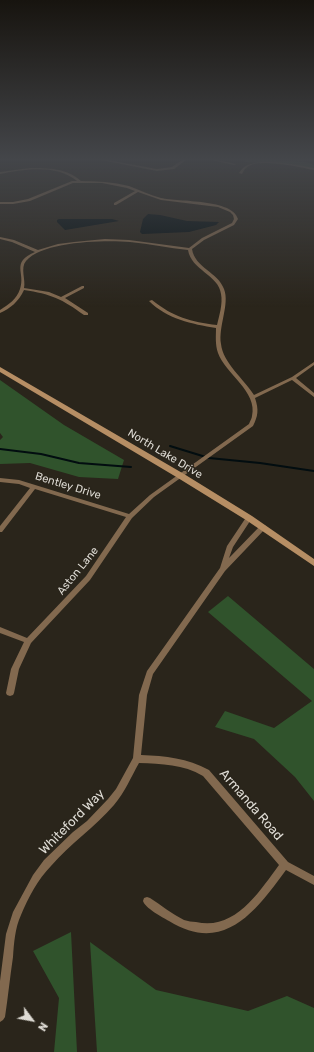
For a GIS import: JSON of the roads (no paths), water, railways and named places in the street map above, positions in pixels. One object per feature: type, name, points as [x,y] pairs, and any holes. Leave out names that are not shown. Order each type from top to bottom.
[{"type":"main road","name":"North Lake Drive","points":[[0,369],[249,518],[314,563]]},
{"type":"street","points":[[0,312],[15,300],[22,289],[23,284],[21,271],[23,262],[37,251],[63,244],[123,241],[190,249],[203,239],[233,224],[236,219],[235,215],[228,209]]},
{"type":"street","points":[[0,238],[13,241],[37,251]]},
{"type":"street","points":[[190,249],[190,255],[217,280],[223,289],[224,296],[218,328],[219,347],[225,363],[247,388],[252,398],[292,378],[314,363]]},
{"type":"street","points":[[62,298],[83,287]]},
{"type":"street","points":[[22,289],[53,294],[62,298],[86,314]]},
{"type":"street","points":[[151,301],[161,310],[173,317],[218,328]]},
{"type":"street","points":[[292,378],[314,395]]},
{"type":"street","name":"Aston Lane","points":[[10,693],[16,665],[28,641],[88,578],[130,516],[152,496],[251,424],[256,414],[256,406],[252,398]]},
{"type":"street","name":"Bentley Drive","points":[[0,480],[18,482],[130,516]]},
{"type":"street","points":[[0,530],[34,487]]},
{"type":"street","name":"Whiteford Way","points":[[223,569],[230,546],[249,518]]},
{"type":"street","name":"Whiteford Way","points":[[0,1017],[4,956],[16,915],[36,878],[58,852],[90,824],[119,792],[137,759],[142,694],[150,673],[223,569],[263,527]]},
{"type":"street","points":[[0,630],[28,641]]},
{"type":"street","name":"Armanda Road","points":[[137,759],[179,761],[190,764],[206,773],[285,865],[314,881]]},
{"type":"street","points":[[147,901],[186,925],[205,929],[216,928],[227,925],[244,915],[285,865]]},
{"type":"waterway","points":[[170,446],[209,458],[260,463],[314,471]]},
{"type":"waterway","points":[[0,449],[41,454],[79,463],[131,467]]}]
